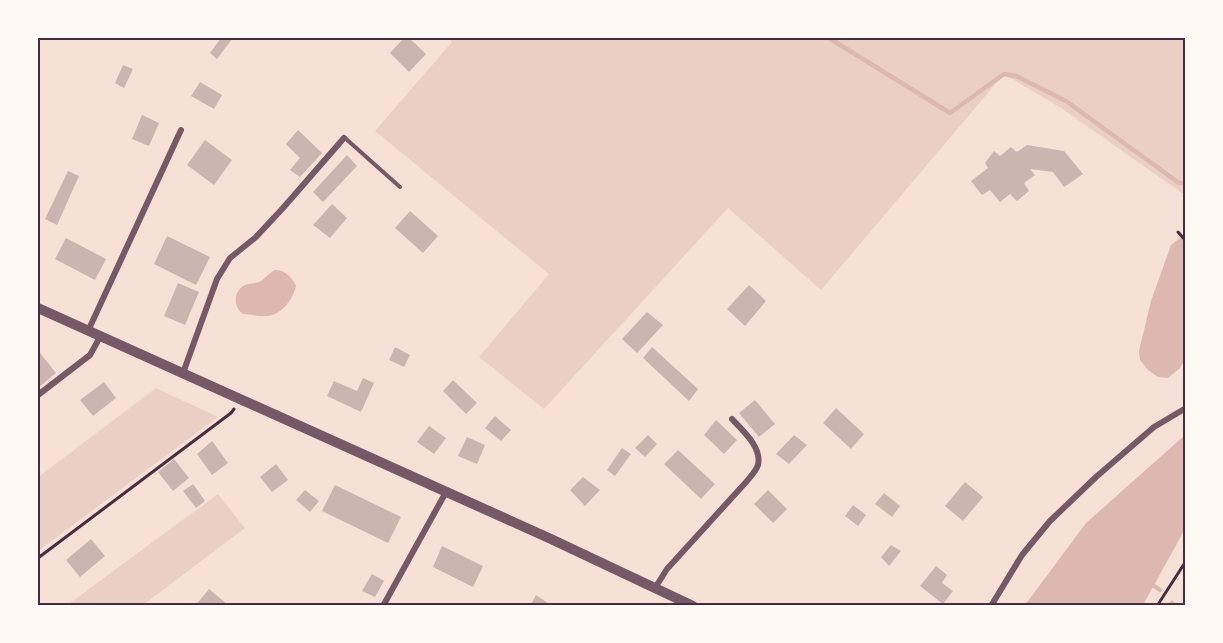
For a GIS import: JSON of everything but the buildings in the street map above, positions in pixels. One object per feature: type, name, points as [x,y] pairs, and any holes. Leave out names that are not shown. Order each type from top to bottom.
[{"type":"street","points":[[87,331],[181,130]]},
{"type":"street","points":[[183,373],[217,279],[224,266],[284,208],[344,138]]},
{"type":"street","points":[[38,308],[656,588],[670,601],[693,606]]},
{"type":"street","points":[[38,395],[90,355],[100,337]]},
{"type":"street","points":[[991,606],[1022,555],[1050,521],[1096,477],[1155,427],[1185,408]]},
{"type":"street","points":[[656,588],[667,569],[755,470],[758,453],[732,419]]},
{"type":"street","points":[[383,606],[446,492]]},
{"type":"lane","points":[[344,138],[400,187]]},
{"type":"path","points":[[1178,232],[1185,241]]},
{"type":"path","points":[[38,558],[231,413],[242,400]]},
{"type":"path","points":[[1157,606],[1185,561]]},
{"type":"shaded area","points":[[448,38],[1185,38],[1185,193],[1061,108],[1004,74],[821,290],[728,208],[544,409],[479,357],[549,274],[375,131],[452,42]]},
{"type":"shaded area","points":[[1185,234],[1185,359],[1180,368],[1168,378],[1158,377],[1140,360],[1139,351],[1151,301],[1171,245]]},
{"type":"shaded area","points":[[275,270],[288,275],[296,286],[289,301],[272,315],[243,314],[236,303],[238,291],[245,285],[259,282]]},
{"type":"shaded area","points":[[156,388],[218,417],[38,551],[38,477]]},
{"type":"shaded area","points":[[1185,435],[1185,529],[1143,605],[1025,605],[1086,523]]},
{"type":"shaded area","points":[[218,494],[245,528],[143,605],[67,605]]},
{"type":"waterway","points":[[829,38],[950,113],[1004,74],[1016,76],[1066,101],[1179,183],[1186,183]]},
{"type":"waterway","points":[[1151,584],[1160,590]]},
{"type":"waterway","points":[[1172,603],[1175,606]]}]
